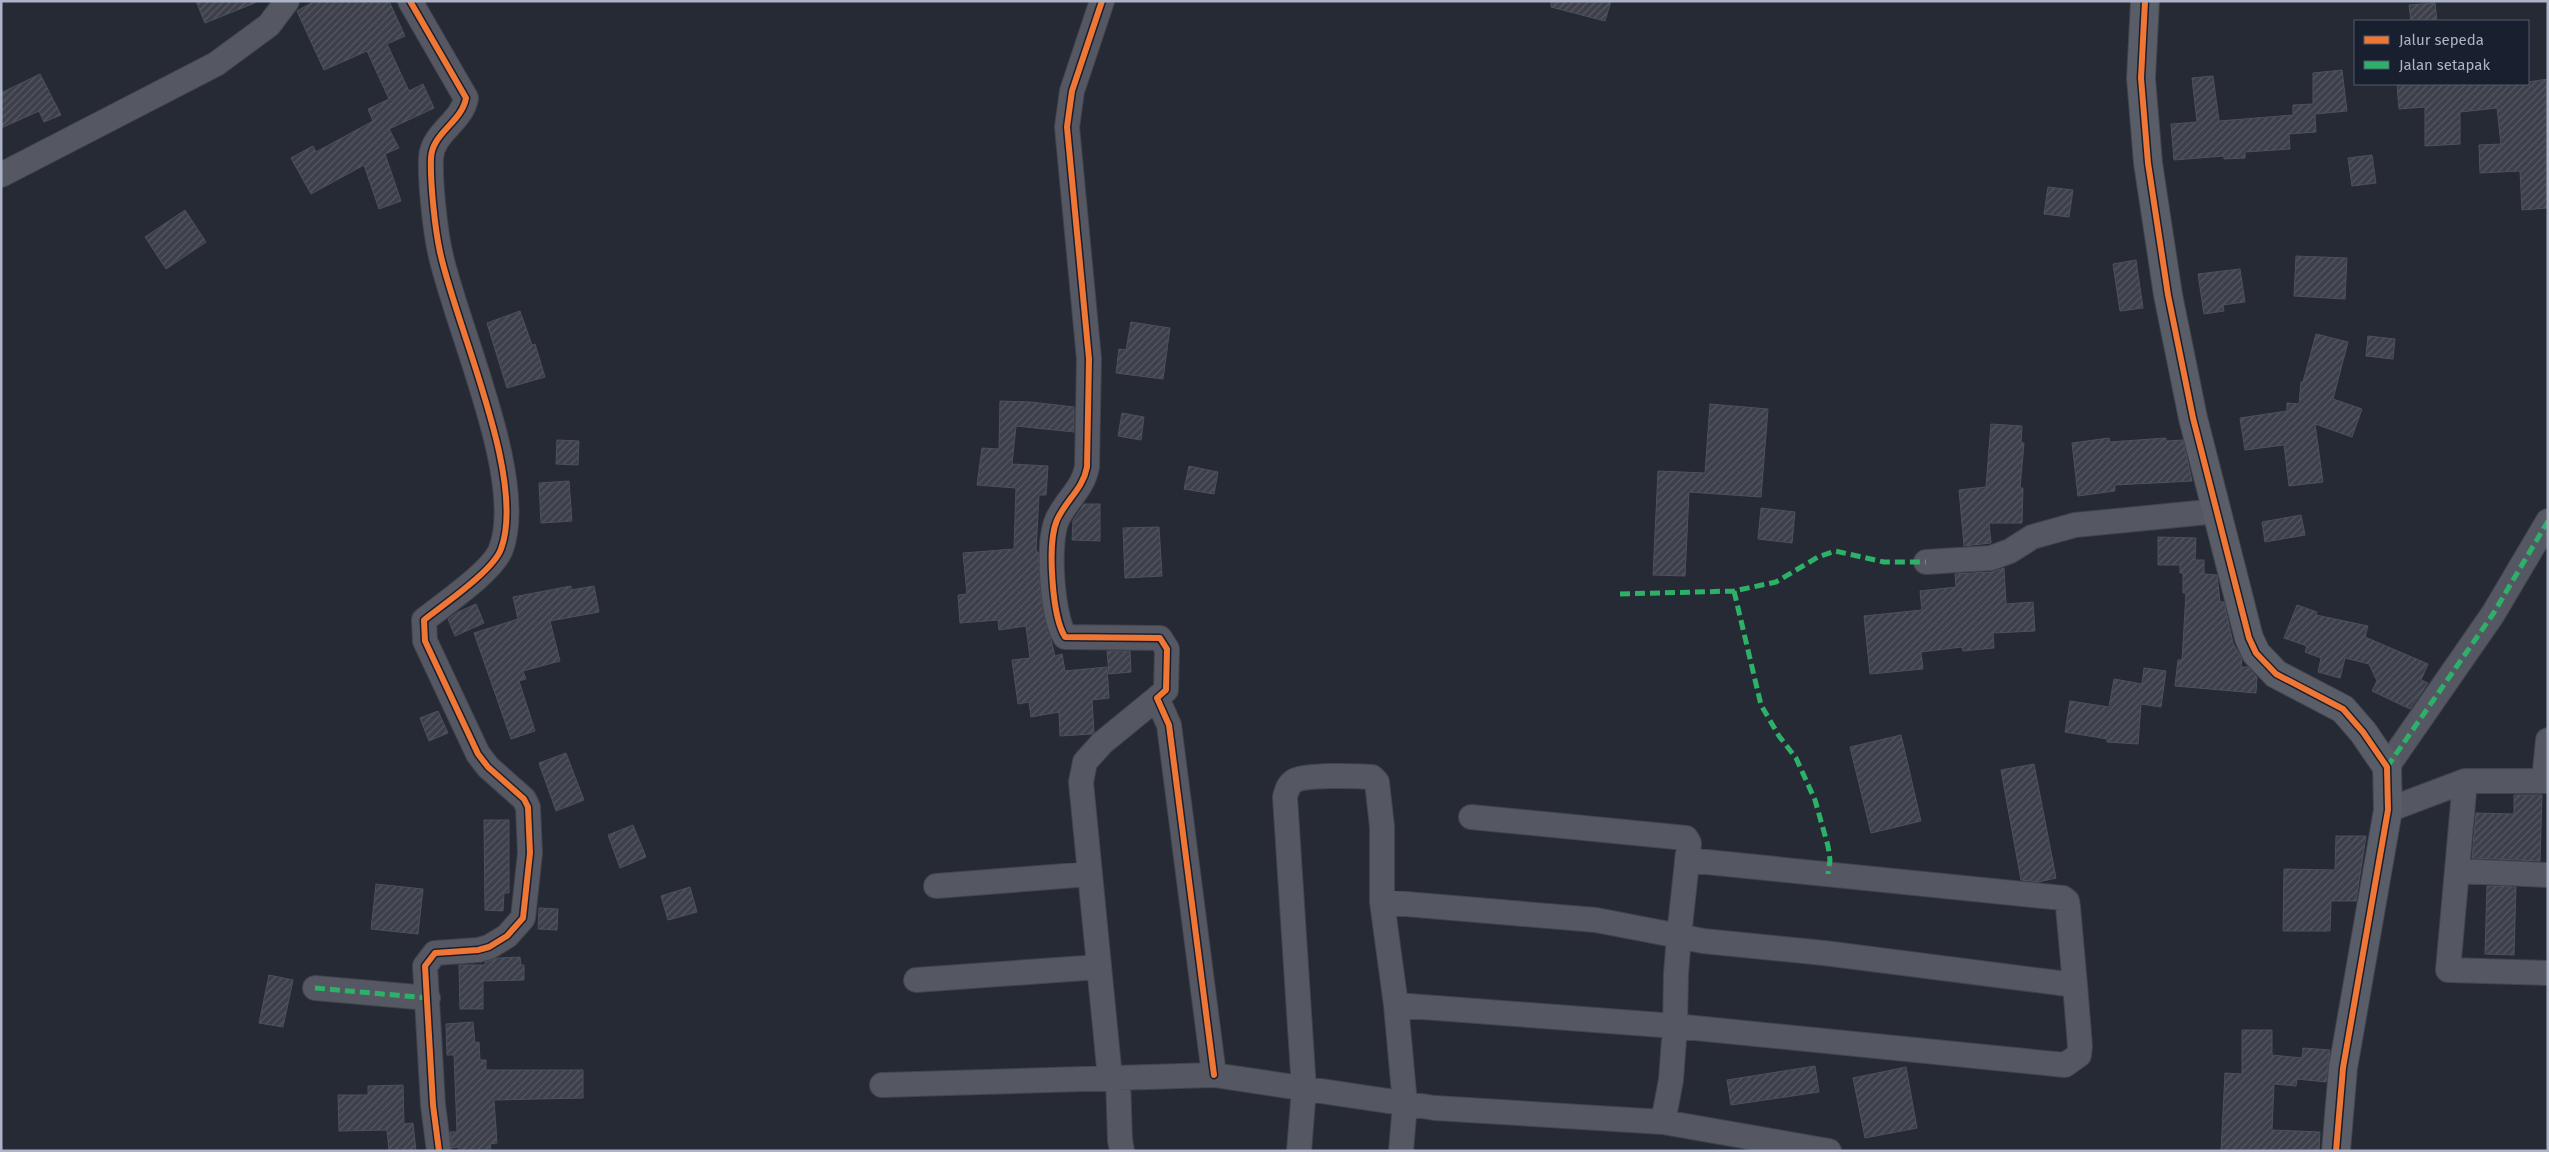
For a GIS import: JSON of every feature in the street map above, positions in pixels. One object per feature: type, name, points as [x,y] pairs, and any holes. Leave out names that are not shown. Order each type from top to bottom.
[{"type":"street","points":[[1,176],[216,64],[269,25],[287,1]]},
{"type":"street","points":[[410,1],[466,98],[462,111],[434,143],[431,157],[435,210],[440,251],[500,451],[506,500],[501,549],[491,565],[424,620],[425,641],[478,754],[488,767],[524,799],[529,816],[530,853],[524,918],[507,936],[489,946],[478,950],[435,953],[425,966],[433,1105],[439,1151]]},
{"type":"street","points":[[1102,1],[1072,91],[1067,127],[1089,359],[1087,467],[1084,479],[1057,521],[1054,536],[1052,590],[1065,637],[1160,638],[1167,649],[1166,690],[1102,743],[1085,762],[1081,782],[1099,967],[1122,1151]]},
{"type":"street","points":[[2145,1],[2141,78],[2148,163],[2160,243],[2177,347],[2243,619],[2256,653],[2276,674],[2343,709],[2363,732],[2387,767],[2388,810],[2344,1068],[2336,1151]]},
{"type":"street","points":[[1926,562],[1991,558],[2010,551],[2032,537],[2075,525],[2218,511]]},
{"type":"street","points":[[2387,767],[2493,614],[2548,521]]},
{"type":"street","points":[[1157,698],[1169,725],[1214,1075]]},
{"type":"street","points":[[2388,810],[2465,780],[2546,781],[2548,740]]},
{"type":"street","points":[[1300,1151],[1304,1089],[1285,798],[1287,787],[1296,780],[1358,776],[1372,777],[1377,782],[1382,827],[1382,902],[1396,1005],[1405,1104],[1401,1151]]},
{"type":"street","points":[[2465,780],[2448,970],[2548,972]]},
{"type":"street","points":[[1471,817],[1686,838],[1689,843],[1676,974],[1671,1080],[1663,1122]]},
{"type":"street","points":[[1396,1005],[1675,1026],[2065,1065],[2078,1055],[2080,1046],[2068,907],[2063,898],[1687,860]]},
{"type":"street","points":[[2457,871],[2548,874]]},
{"type":"street","points":[[936,886],[1090,874]]},
{"type":"street","points":[[1382,902],[1596,920],[1679,936],[2074,985]]},
{"type":"street","points":[[916,980],[1099,967]]},
{"type":"street","points":[[315,988],[428,998]]},
{"type":"street","points":[[882,1085],[1214,1075],[1435,1108],[1663,1122],[1830,1151]]},
{"type":"building","points":[[196,1],[257,1],[257,2],[205,23]]},
{"type":"building","points":[[315,1],[389,1],[405,36],[387,44],[409,91],[423,84],[434,108],[389,129],[399,148],[385,154],[401,201],[379,209],[364,165],[311,194],[291,158],[313,146],[316,152],[373,121],[368,109],[389,99],[367,51],[324,70],[297,11]]},
{"type":"building","points":[[1551,1],[1611,1],[1605,21],[1551,7]]},
{"type":"building","points":[[2435,3],[2437,20],[2411,20],[2409,5]]},
{"type":"building","points":[[2342,70],[2347,111],[2315,114],[2316,132],[2289,134],[2290,149],[2245,152],[2245,158],[2224,159],[2224,156],[2174,160],[2171,124],[2197,122],[2192,78],[2213,76],[2219,121],[2293,115],[2293,105],[2313,104],[2313,73]]},
{"type":"building","points":[[40,74],[61,115],[44,122],[39,111],[1,128],[1,93]]},
{"type":"building","points":[[2548,79],[2548,208],[2522,210],[2520,171],[2480,173],[2479,145],[2501,144],[2497,108],[2460,112],[2460,144],[2425,146],[2425,107],[2399,109],[2397,85],[2529,85],[2529,82]]},
{"type":"building","points":[[2372,155],[2376,183],[2352,186],[2348,158]]},
{"type":"building","points":[[2048,187],[2073,190],[2069,217],[2044,214]]},
{"type":"building","points":[[185,210],[206,242],[166,269],[145,237]]},
{"type":"building","points":[[2296,256],[2347,258],[2345,299],[2294,296]]},
{"type":"building","points":[[2136,260],[2143,308],[2120,311],[2113,264]]},
{"type":"building","points":[[2240,269],[2245,302],[2223,305],[2224,311],[2204,314],[2198,274]]},
{"type":"building","points":[[520,311],[532,345],[535,344],[545,377],[507,388],[487,323]]},
{"type":"building","points":[[1131,322],[1170,328],[1163,379],[1116,373],[1119,349],[1126,350]]},
{"type":"building","points":[[2316,334],[2348,342],[2333,399],[2362,409],[2352,437],[2315,424],[2323,482],[2289,486],[2284,445],[2245,450],[2240,418],[2287,411],[2287,403],[2299,404],[2301,382],[2303,382]]},
{"type":"building","points":[[2368,336],[2395,339],[2393,359],[2366,356]]},
{"type":"building","points":[[1000,401],[1031,402],[1074,407],[1074,432],[1016,426],[1012,464],[1048,466],[1046,495],[1039,495],[1036,552],[1038,552],[1041,599],[1055,656],[1062,654],[1065,671],[1107,667],[1109,698],[1092,700],[1094,732],[1092,734],[1060,736],[1059,712],[1031,717],[1029,702],[1018,704],[1012,660],[1030,658],[1026,626],[999,630],[998,620],[960,623],[958,595],[967,594],[963,553],[1014,549],[1016,488],[977,485],[982,448],[999,449]]},
{"type":"building","points":[[1710,404],[1768,409],[1761,497],[1689,492],[1685,576],[1653,575],[1658,471],[1705,473]]},
{"type":"building","points":[[1122,413],[1144,417],[1141,440],[1118,436]]},
{"type":"building","points":[[1991,424],[2022,426],[2021,443],[2024,443],[2020,488],[2023,488],[2022,523],[1989,523],[1991,543],[1964,546],[1959,490],[1986,487]]},
{"type":"building","points":[[2109,438],[2110,442],[2166,438],[2166,441],[2183,440],[2192,481],[2115,485],[2115,491],[2078,496],[2072,443]]},
{"type":"building","points":[[557,440],[579,441],[578,465],[556,464]]},
{"type":"building","points":[[1189,466],[1218,472],[1214,494],[1184,489]]},
{"type":"building","points":[[569,481],[572,521],[541,523],[539,483]]},
{"type":"building","points":[[1084,504],[1100,504],[1100,541],[1072,540],[1073,520]]},
{"type":"building","points":[[1761,508],[1795,512],[1792,543],[1758,539]]},
{"type":"building","points":[[2301,515],[2305,535],[2265,542],[2262,522]]},
{"type":"building","points":[[1159,527],[1162,576],[1125,578],[1123,528]]},
{"type":"building","points":[[2158,537],[2196,538],[2195,560],[2204,560],[2204,574],[2217,575],[2220,602],[2224,602],[2233,643],[2242,659],[2241,667],[2248,667],[2257,677],[2256,693],[2175,686],[2178,660],[2182,660],[2186,593],[2183,593],[2183,573],[2180,573],[2180,565],[2158,565]]},
{"type":"building","points":[[2004,568],[2006,604],[2033,602],[2035,631],[1993,633],[1994,648],[1963,651],[1962,647],[1921,652],[1923,669],[1870,674],[1864,616],[1922,610],[1920,591],[1956,587],[1955,574],[1992,572]]},
{"type":"building","points":[[571,586],[571,590],[594,586],[599,612],[550,621],[560,661],[523,671],[526,679],[519,681],[535,731],[511,739],[474,633],[518,619],[513,597]]},
{"type":"building","points":[[476,604],[484,623],[455,636],[448,619]]},
{"type":"building","points":[[2297,605],[2317,612],[2316,615],[2368,626],[2365,637],[2428,664],[2421,680],[2428,683],[2410,709],[2372,691],[2377,681],[2369,664],[2345,658],[2340,678],[2318,672],[2321,658],[2305,652],[2307,646],[2284,638]]},
{"type":"building","points":[[1107,651],[1130,651],[1131,672],[1109,674]]},
{"type":"building","points":[[2144,668],[2166,671],[2161,707],[2141,704],[2138,744],[2107,742],[2107,739],[2065,732],[2070,701],[2109,707],[2114,679],[2142,684]]},
{"type":"building","points":[[438,711],[448,733],[429,741],[420,718]]},
{"type":"building","points":[[1901,735],[1921,821],[1871,833],[1850,747]]},
{"type":"building","points":[[566,753],[584,800],[556,811],[539,763]]},
{"type":"building","points":[[2034,764],[2056,878],[2038,882],[2021,880],[2001,770]]},
{"type":"building","points":[[2514,795],[2542,795],[2540,861],[2472,858],[2476,813],[2514,814]]},
{"type":"building","points":[[484,820],[509,820],[509,893],[504,893],[503,911],[485,910]]},
{"type":"building","points":[[633,825],[646,857],[620,868],[608,835]]},
{"type":"building","points":[[2336,836],[2366,836],[2356,901],[2331,901],[2330,931],[2283,931],[2284,869],[2335,870]]},
{"type":"building","points":[[376,884],[423,889],[418,934],[371,929]]},
{"type":"building","points":[[2487,886],[2516,887],[2514,955],[2485,954]]},
{"type":"building","points":[[690,887],[697,912],[668,920],[661,896]]},
{"type":"building","points":[[539,908],[558,909],[557,930],[538,929]]},
{"type":"building","points":[[520,957],[521,965],[524,965],[524,980],[483,981],[483,1009],[460,1009],[459,965],[485,965],[485,962],[498,958]]},
{"type":"building","points":[[269,975],[293,980],[283,1027],[259,1023]]},
{"type":"building","points":[[473,1022],[475,1043],[479,1042],[480,1060],[486,1060],[486,1070],[583,1070],[583,1098],[494,1100],[497,1143],[490,1144],[491,1151],[459,1151],[458,1147],[452,1148],[450,1132],[457,1132],[454,1055],[447,1055],[446,1024]]},
{"type":"building","points":[[2242,1030],[2272,1030],[2272,1055],[2302,1058],[2303,1048],[2330,1050],[2326,1082],[2297,1079],[2296,1086],[2274,1084],[2272,1130],[2320,1132],[2319,1151],[2221,1151],[2225,1073],[2242,1074]]},
{"type":"building","points":[[1815,1066],[1819,1092],[1731,1105],[1727,1080]]},
{"type":"building","points":[[1906,1067],[1917,1128],[1865,1138],[1853,1078]]},
{"type":"building","points":[[403,1085],[404,1124],[413,1123],[416,1151],[389,1151],[387,1130],[339,1131],[338,1095],[368,1095],[368,1086]]},
{"type":"marked path","points":[[2387,767],[2493,614],[2548,521]]},
{"type":"marked path","points":[[1620,594],[1734,591],[1776,582],[1818,557],[1835,551],[1884,562],[1926,562]]},
{"type":"marked path","points":[[1734,591],[1761,705],[1779,736],[1796,758],[1815,800],[1828,846],[1830,860],[1828,874]]},
{"type":"marked path","points":[[315,988],[428,998]]},
{"type":"cycle path","points":[[410,1],[466,98],[459,114],[441,134],[433,149],[431,158],[433,205],[438,242],[448,283],[486,402],[497,444],[505,484],[506,519],[501,549],[496,558],[467,587],[424,620],[425,641],[478,754],[488,767],[524,799],[528,807],[530,853],[523,918],[507,936],[489,947],[478,950],[435,953],[425,966],[433,1105],[439,1151]]},
{"type":"cycle path","points":[[1102,1],[1072,91],[1067,127],[1089,359],[1087,467],[1082,482],[1057,520],[1052,545],[1052,579],[1057,613],[1065,637],[1160,638],[1167,649],[1166,690],[1157,698],[1169,725],[1214,1075]]},
{"type":"cycle path","points":[[2145,1],[2141,78],[2148,163],[2168,295],[2193,418],[2249,638],[2256,653],[2276,674],[2343,709],[2363,732],[2387,767],[2388,810],[2343,1068],[2336,1151]]}]
